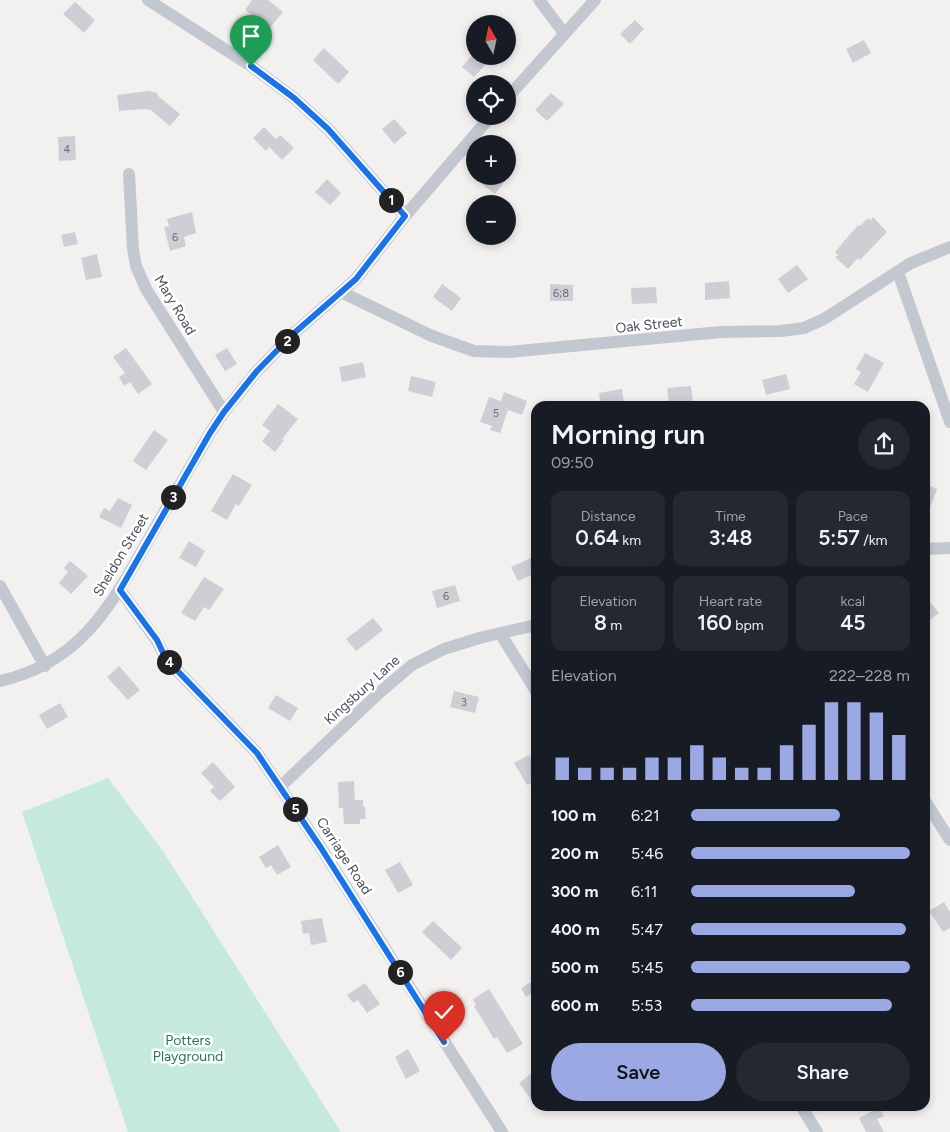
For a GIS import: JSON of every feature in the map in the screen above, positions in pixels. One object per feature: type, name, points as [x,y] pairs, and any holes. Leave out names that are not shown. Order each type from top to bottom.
[{"type":"street","points":[[148,0],[223,47],[294,98],[328,129],[405,216]]},
{"type":"street","points":[[539,0],[564,33]]},
{"type":"street","points":[[516,88],[595,0]]},
{"type":"street","name":"Sheldon Street","points":[[0,681],[45,666],[84,636],[120,590],[224,412],[257,371],[287,340],[356,279],[405,216],[484,125]]},
{"type":"street","name":"Mary Road","points":[[129,174],[133,249],[136,266],[146,289],[224,412]]},
{"type":"street","name":"Oak Street","points":[[341,292],[432,336],[474,351],[508,352],[721,332],[781,332],[804,328],[824,319],[911,263],[950,247]]},
{"type":"street","points":[[898,272],[950,422]]},
{"type":"street","points":[[930,550],[950,548]]},
{"type":"street","points":[[0,586],[45,666]]},
{"type":"street","name":"Carriage Road","points":[[120,590],[157,640],[166,659],[257,753],[321,848],[502,1132]]},
{"type":"street","name":"Kingsbury Lane","points":[[280,787],[379,693],[412,665],[444,649],[531,626]]},
{"type":"street","points":[[500,633],[531,683]]},
{"type":"street","points":[[930,808],[950,840]]},
{"type":"street","points":[[804,1111],[818,1132]]},
{"type":"green space","name":"Potters Playground","points":[[108,778],[163,851],[341,1132],[128,1132],[22,812]]},
{"type":"building","points":[[252,0],[268,0],[283,12],[269,29],[245,10]]},
{"type":"building","points":[[75,2],[95,20],[84,33],[63,14]]},
{"type":"building","points":[[635,20],[644,29],[630,44],[620,34]]},
{"type":"building","points":[[864,40],[871,53],[853,63],[846,49]]},
{"type":"building","points":[[324,48],[349,72],[338,84],[313,60]]},
{"type":"building","points":[[466,62],[466,65],[485,65],[476,75],[472,75],[462,67]]},
{"type":"building","points":[[148,91],[158,93],[157,95],[180,114],[170,126],[151,110],[119,111],[117,95]]},
{"type":"building","points":[[551,93],[564,104],[547,121],[535,110]]},
{"type":"building","points":[[394,119],[407,133],[394,144],[382,129]]},
{"type":"building","points":[[264,127],[276,139],[280,135],[294,148],[282,160],[269,147],[266,151],[253,138]]},
{"type":"building","points":[[75,136],[76,160],[59,161],[58,137]]},
{"type":"building","points":[[327,179],[341,193],[330,205],[315,192]]},
{"type":"building","points":[[483,185],[502,185],[495,194]]},
{"type":"building","points":[[192,212],[196,233],[184,237],[186,246],[170,251],[164,227],[169,226],[167,219]]},
{"type":"building","points":[[873,217],[887,232],[860,260],[858,258],[848,269],[835,257],[838,255],[835,252],[858,225],[860,226],[868,218],[871,220]]},
{"type":"building","points":[[75,232],[78,244],[64,247],[61,235]]},
{"type":"building","points":[[97,254],[102,277],[86,280],[81,258]]},
{"type":"building","points":[[797,265],[808,279],[788,293],[778,279]]},
{"type":"building","points":[[729,281],[730,298],[705,300],[705,283]]},
{"type":"building","points":[[442,284],[461,298],[452,311],[433,297]]},
{"type":"building","points":[[550,284],[573,285],[573,301],[550,301]]},
{"type":"building","points":[[656,287],[657,303],[632,304],[631,288]]},
{"type":"building","points":[[126,348],[152,384],[138,394],[130,382],[124,386],[119,377],[125,373],[113,357]]},
{"type":"building","points":[[227,348],[237,364],[225,371],[215,355]]},
{"type":"building","points":[[865,353],[884,363],[868,392],[854,384],[861,372],[856,369]]},
{"type":"building","points":[[363,362],[366,377],[342,382],[339,367]]},
{"type":"building","points":[[786,374],[790,389],[766,395],[762,380]]},
{"type":"building","points":[[411,376],[436,382],[432,397],[408,391]]},
{"type":"building","points":[[691,386],[693,401],[669,401],[667,388]]},
{"type":"building","points":[[622,389],[624,401],[600,401],[599,393]]},
{"type":"building","points":[[504,392],[527,401],[522,415],[508,410],[500,433],[490,430],[492,426],[480,422],[489,397],[501,401]]},
{"type":"building","points":[[278,404],[298,419],[282,439],[284,440],[275,452],[262,441],[270,431],[262,425]]},
{"type":"building","points":[[154,430],[168,440],[146,470],[133,461]]},
{"type":"building","points":[[233,474],[252,485],[239,506],[236,504],[227,520],[211,511]]},
{"type":"building","points":[[930,486],[937,489],[930,507]]},
{"type":"building","points":[[118,498],[132,505],[121,528],[99,517],[104,508],[110,511]]},
{"type":"building","points":[[189,541],[205,551],[196,567],[179,558]]},
{"type":"building","points":[[531,558],[531,575],[518,581],[511,567]]},
{"type":"building","points":[[70,561],[88,576],[71,594],[59,583],[68,572],[64,568]]},
{"type":"building","points":[[204,577],[224,589],[209,610],[204,607],[195,621],[181,613]]},
{"type":"building","points":[[455,585],[460,601],[437,608],[432,591]]},
{"type":"building","points":[[930,602],[939,613],[930,620]]},
{"type":"building","points":[[373,618],[383,630],[356,651],[346,639]]},
{"type":"building","points":[[119,666],[140,690],[128,700],[107,677]]},
{"type":"building","points":[[454,691],[479,697],[475,713],[450,707]]},
{"type":"building","points":[[276,695],[298,708],[290,721],[268,708]]},
{"type":"building","points":[[60,703],[68,717],[47,729],[39,715]]},
{"type":"building","points":[[529,755],[531,759],[531,783],[527,785],[514,763]]},
{"type":"building","points":[[213,762],[235,787],[220,801],[210,791],[214,787],[201,773]]},
{"type":"building","points":[[354,781],[355,800],[363,800],[366,819],[360,819],[360,824],[344,824],[343,808],[339,808],[338,782]]},
{"type":"building","points":[[278,845],[291,867],[277,875],[271,865],[266,868],[259,857]]},
{"type":"building","points":[[400,862],[413,885],[398,893],[385,870]]},
{"type":"building","points":[[944,902],[950,912],[950,928],[943,932],[930,910]]},
{"type":"building","points":[[322,918],[327,942],[311,945],[309,933],[303,934],[301,921]]},
{"type":"building","points":[[433,921],[462,948],[451,960],[422,932]]},
{"type":"building","points":[[531,982],[531,994],[526,997],[521,988]]},
{"type":"building","points":[[365,983],[380,1004],[367,1013],[358,1000],[353,1003],[347,995]]},
{"type":"building","points":[[489,989],[523,1044],[507,1053],[497,1037],[494,1039],[474,1006],[476,1005],[473,999]]},
{"type":"building","points":[[408,1049],[420,1071],[406,1079],[395,1057]]},
{"type":"building","points":[[531,1074],[531,1099],[519,1083]]},
{"type":"building","points":[[873,1111],[881,1111],[884,1116],[877,1119],[884,1132],[866,1132],[859,1118]]},
{"type":"route","points":[[251,66],[294,98],[328,129],[405,216],[356,279],[293,334],[257,371],[224,412],[120,590],[157,640],[166,659],[257,753],[321,848],[444,1042]]}]
